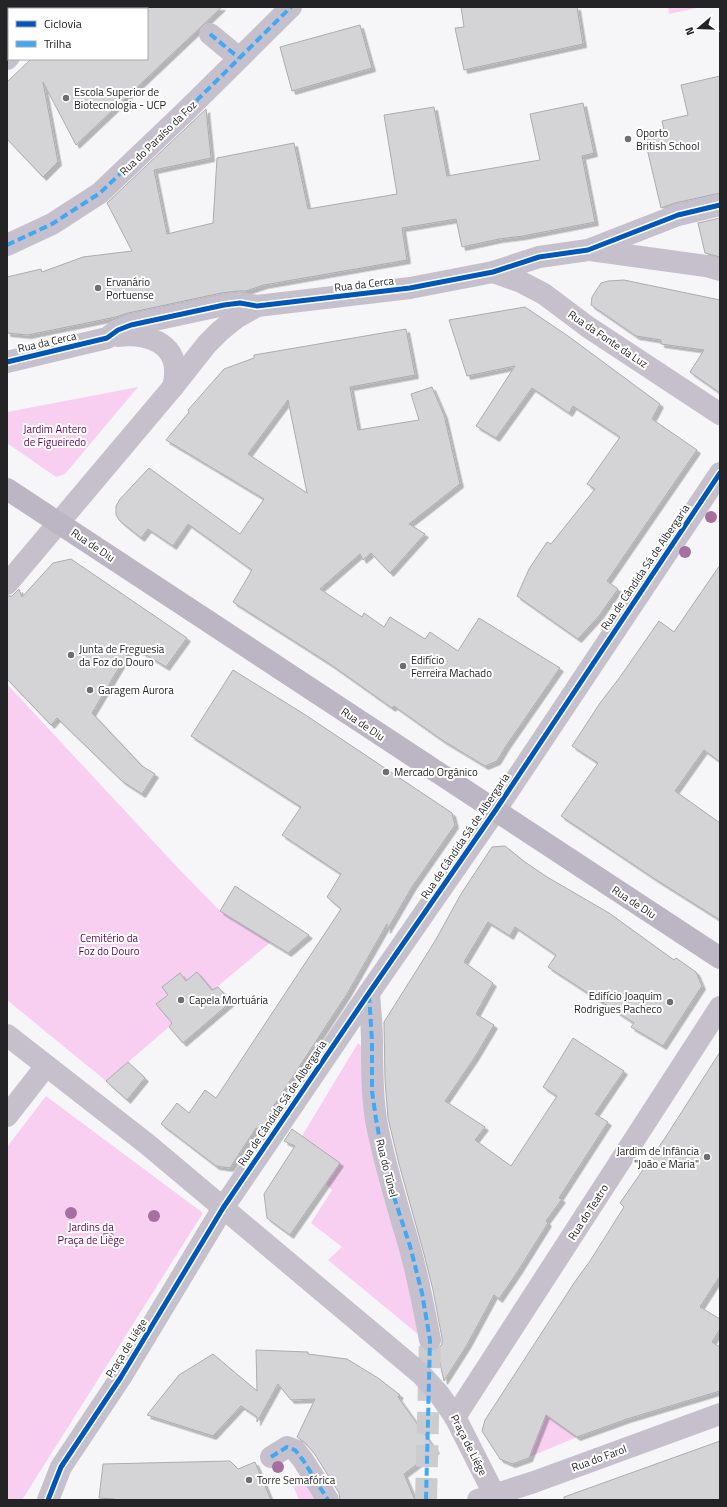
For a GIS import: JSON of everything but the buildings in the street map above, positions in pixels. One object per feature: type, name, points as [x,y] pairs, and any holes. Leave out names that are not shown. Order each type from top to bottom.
[{"type":"main road","name":"Rua de Diu","points":[[7,489],[720,958]]},
{"type":"street","name":"Rua do Paraíso da Foz","points":[[7,245],[52,224],[100,193],[291,7]]},
{"type":"street","points":[[210,34],[240,58]]},
{"type":"street","name":"Rua da Cerca","points":[[7,362],[107,338],[118,330],[131,325],[216,307],[240,303],[257,306],[410,288],[493,272],[538,257],[588,250],[678,215],[720,205]]},
{"type":"street","points":[[588,250],[706,266],[720,270]]},
{"type":"street","name":"Rua da Fonte da Luz","points":[[493,272],[521,282],[544,294],[588,327],[720,414]]},
{"type":"street","name":"Rua da Cerca","points":[[173,386],[207,344],[220,331],[236,318],[257,306]]},
{"type":"street","points":[[7,584],[173,386],[176,374],[174,364],[171,354],[164,346],[155,340],[136,335],[107,338]]},
{"type":"street","name":"Rua de Cândida Sá de Albergaria","points":[[223,1208],[495,811],[720,473]]},
{"type":"street","name":"Rua do Túnel","points":[[369,993],[372,1041],[372,1091],[376,1119],[390,1180],[410,1246],[422,1294],[430,1340]]},
{"type":"street","name":"Rua do Teatro","points":[[455,1416],[720,1007]]},
{"type":"street","name":"Praça de Liége","points":[[7,1035],[147,1144],[407,1362],[439,1394],[455,1416],[486,1497]]},
{"type":"street","points":[[7,1116],[46,1066]]},
{"type":"street","name":"Praça de Liége","points":[[48,1500],[61,1467],[121,1377],[223,1208]]},
{"type":"street","name":"Rua do Farol","points":[[486,1497],[534,1482],[720,1414]]},
{"type":"street","points":[[271,1457],[287,1447],[295,1450],[328,1500]]},
{"type":"green space","points":[[668,7],[702,7],[669,14]]},
{"type":"green space","name":"Jardim Antero de Figueiredo","points":[[138,387],[65,474],[56,477],[7,443],[7,412]]},
{"type":"green space","name":"Cemitério da Foz do Douro","points":[[7,684],[220,911],[271,942],[218,986],[231,1002],[183,1043],[169,1027],[106,1081],[7,1000]]},
{"type":"green space","points":[[358,1043],[371,1055],[425,1340],[328,1260],[342,1247],[311,1223],[332,1190],[326,1184],[340,1163],[302,1136]]},
{"type":"green space","name":"Jardins da Praça de Liège","points":[[46,1096],[203,1213],[22,1500],[7,1500],[7,1147]]},
{"type":"green space","points":[[546,1415],[577,1437],[527,1458]]},
{"type":"green space","points":[[305,1479],[320,1500],[299,1500],[294,1488],[296,1482]]},
{"type":"tunnel","points":[[426,1500],[430,1340]]},
{"type":"marked path","points":[[7,245],[52,224],[100,193],[187,110],[291,7]]},
{"type":"marked path","points":[[210,34],[239,58]]},
{"type":"marked path","points":[[369,995],[372,1041],[372,1091],[376,1119],[393,1194],[410,1246],[422,1293],[430,1340],[426,1500]]},
{"type":"marked path","points":[[271,1457],[287,1447],[295,1450],[328,1500]]},
{"type":"cycle path","points":[[7,362],[107,338],[118,330],[131,325],[224,305],[240,303],[257,306],[410,288],[493,272],[539,257],[588,250],[678,215],[720,205]]},
{"type":"cycle path","points":[[48,1500],[61,1467],[121,1377],[223,1208],[495,811],[720,473]]},
{"type":"place","name":"Escola Superior de Biotecnologia - UCP","points":[[66,98]]},
{"type":"place","name":"Oporto British School","points":[[628,139]]},
{"type":"place","name":"Ervanário Portuense","points":[[98,288]]},
{"type":"place","name":"Junta de Freguesia da Foz do Douro","points":[[71,655]]},
{"type":"place","name":"Edifício Ferreira Machado","points":[[403,666]]},
{"type":"place","name":"Garagem Aurora","points":[[90,690]]},
{"type":"place","name":"Mercado Orgânico","points":[[386,772]]},
{"type":"place","name":"Capela Mortuária","points":[[181,1000]]},
{"type":"place","name":"Edifício Joaquim Rodrigues Pacheco","points":[[670,1002]]},
{"type":"place","name":"Jardim de Infância \"João e Maria\"","points":[[707,1157]]},
{"type":"place","name":"Torre Semafórica","points":[[249,1480]]}]
